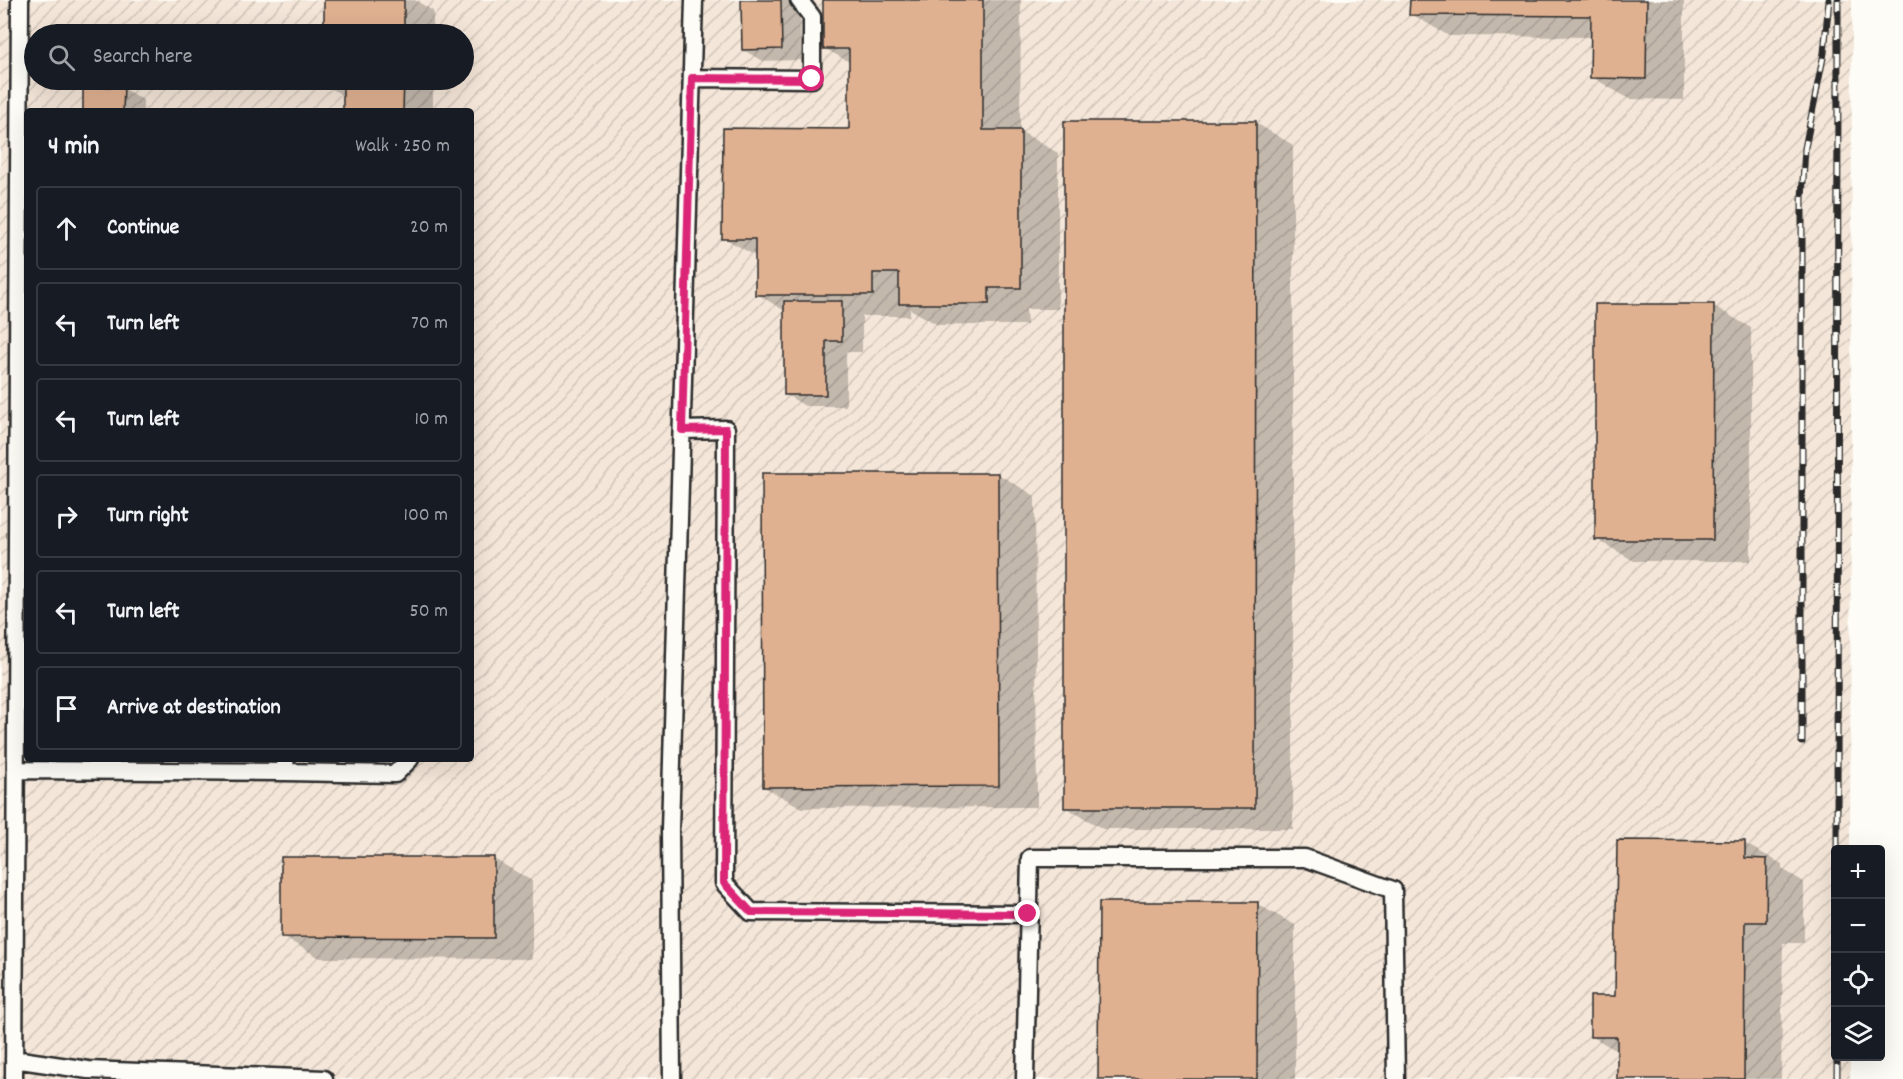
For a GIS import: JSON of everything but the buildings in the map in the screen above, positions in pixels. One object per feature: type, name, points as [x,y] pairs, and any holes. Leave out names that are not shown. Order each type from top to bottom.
[{"type":"lane","points":[[14,1079],[16,770],[22,453],[20,0]]},
{"type":"lane","points":[[672,1079],[670,830],[694,0]]},
{"type":"lane","points":[[692,78],[812,79],[812,17],[799,0]]},
{"type":"lane","points":[[682,430],[726,429],[724,883],[751,912],[1028,914]]},
{"type":"lane","points":[[16,770],[285,765],[395,774],[407,762]]},
{"type":"lane","points":[[1025,1079],[1030,858],[1305,858],[1393,890],[1396,1079]]},
{"type":"lane","points":[[14,1059],[87,1070],[324,1079]]},
{"type":"shaded area","points":[[0,0],[1852,0],[1850,845],[1831,845],[1831,1061],[1850,1061],[1850,1079],[0,1079]]},
{"type":"railway","points":[[1802,742],[1802,198],[1805,148],[1824,53],[1829,0]]},
{"type":"railway","points":[[1837,845],[1838,0]]},
{"type":"railway","points":[[1837,1061],[1837,1079]]},
{"type":"route","points":[[812,79],[692,78],[682,430],[726,429],[724,883],[751,912],[1028,914]]}]
